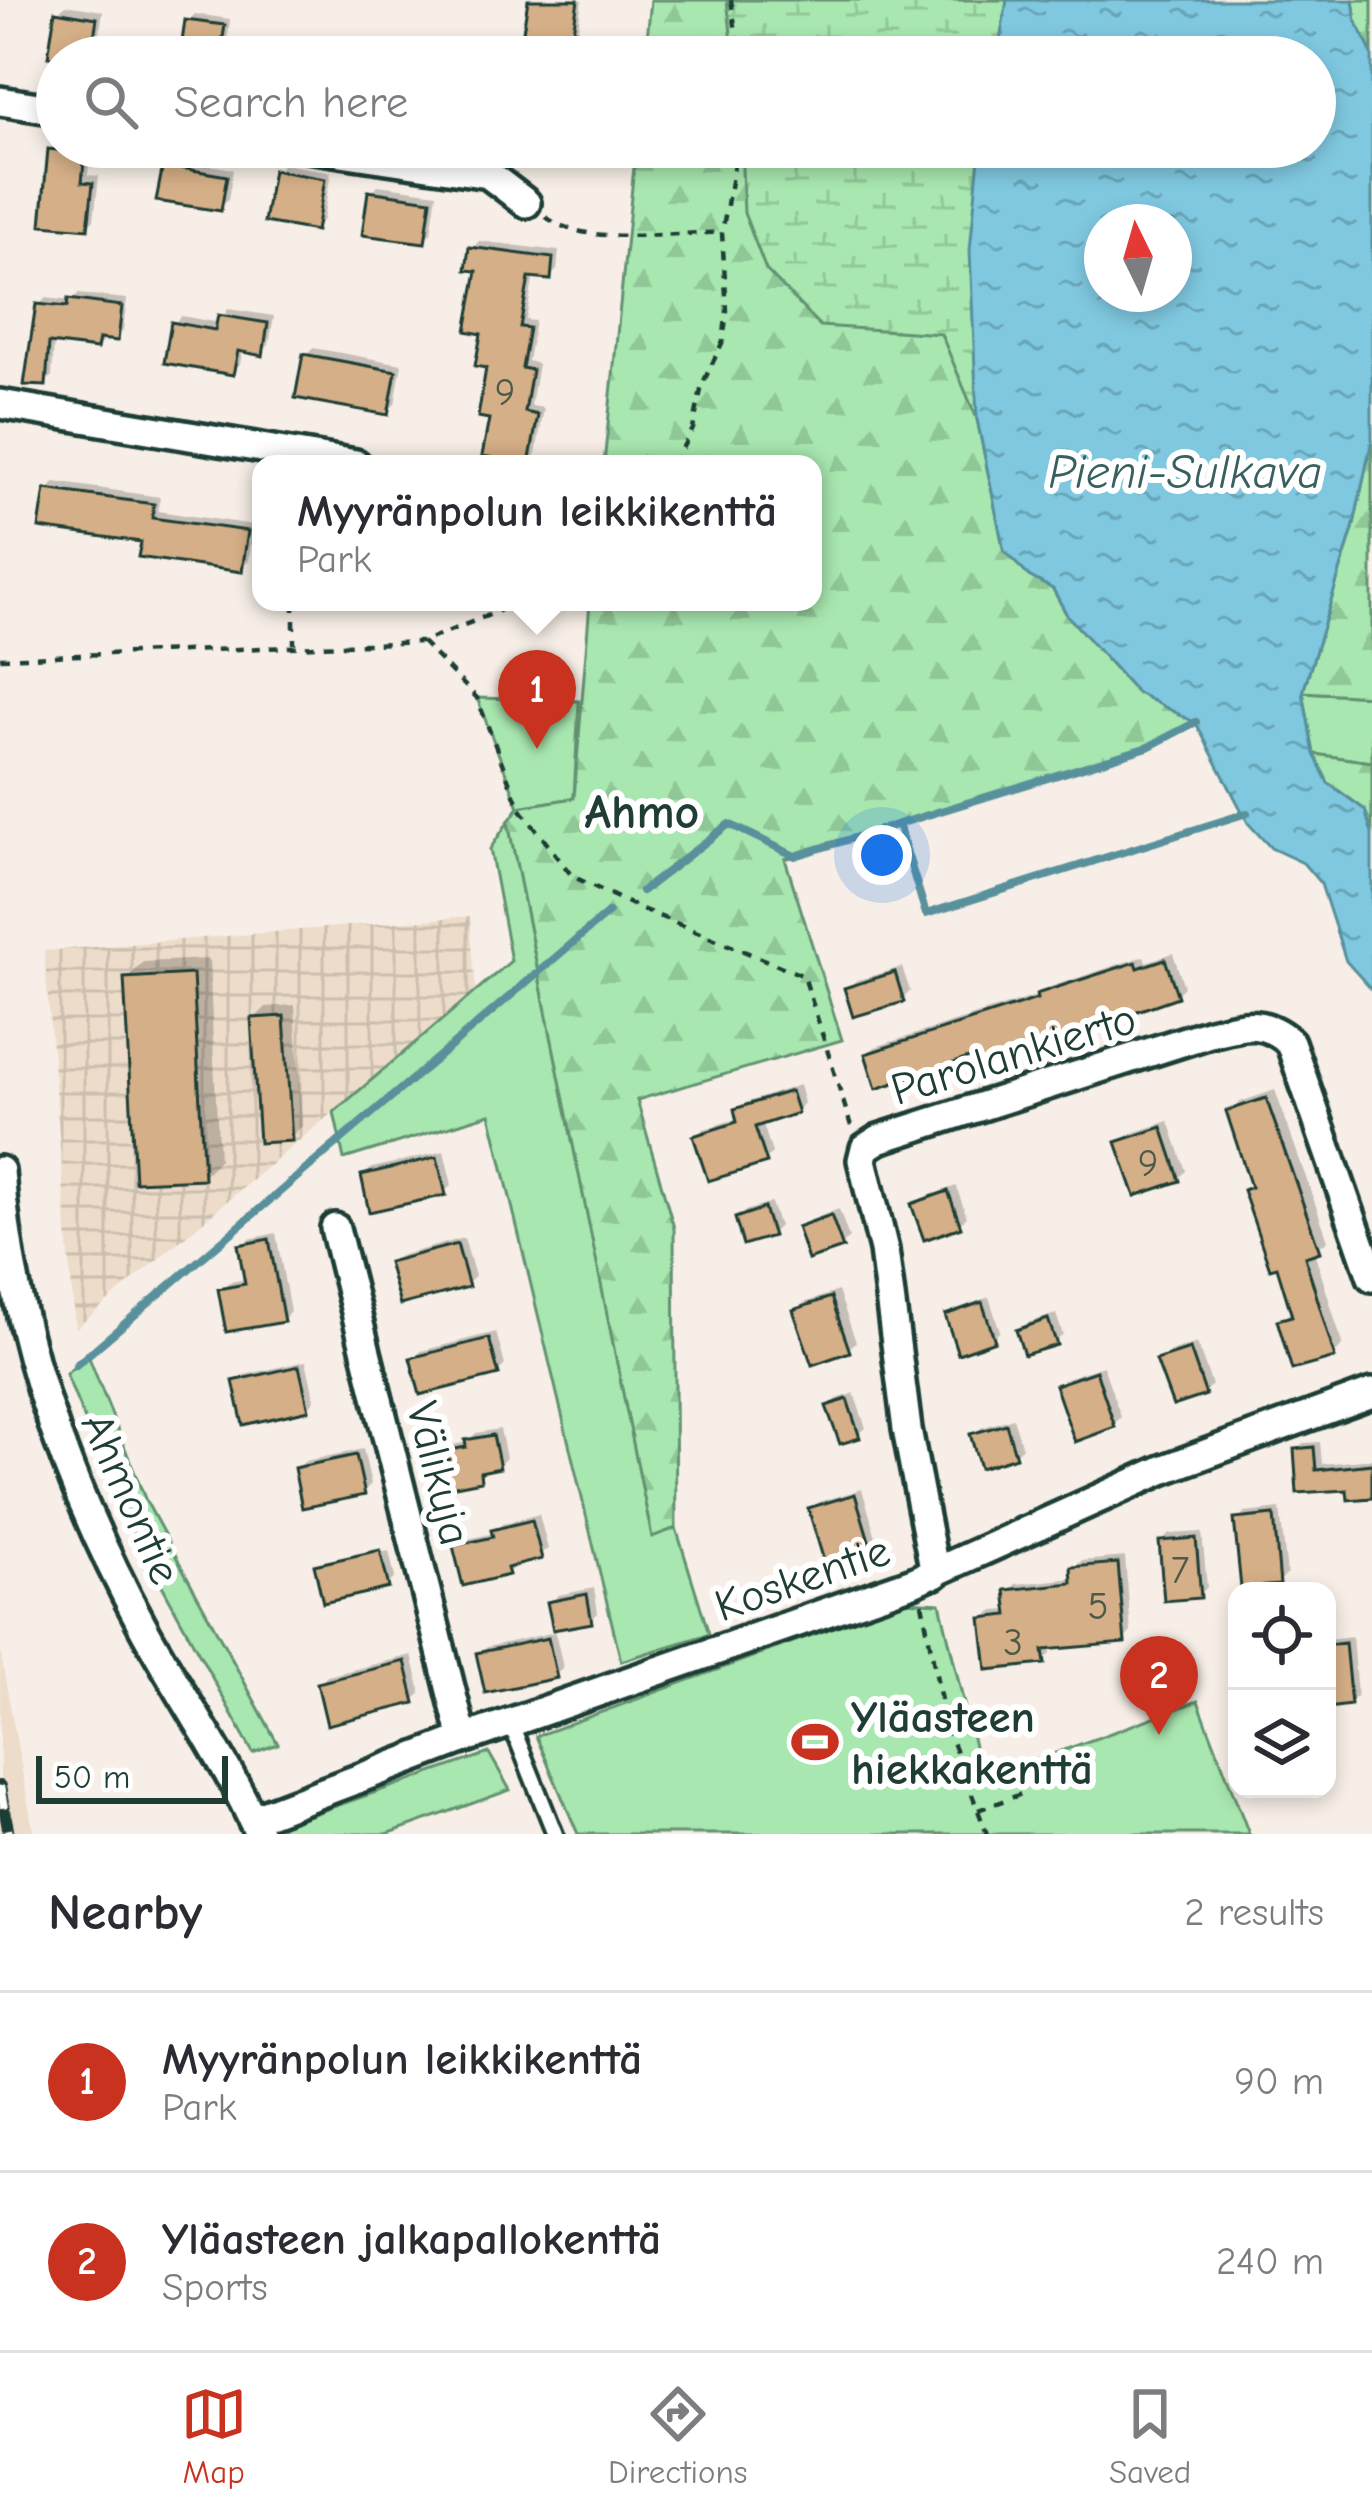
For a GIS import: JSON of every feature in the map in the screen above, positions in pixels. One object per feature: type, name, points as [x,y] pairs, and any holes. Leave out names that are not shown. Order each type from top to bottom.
[{"type":"street","points":[[0,101],[36,107]]},
{"type":"street","points":[[448,168],[488,174],[526,203]]},
{"type":"street","points":[[0,404],[303,455]]},
{"type":"street","name":"Parolankierto","points":[[924,1578],[884,1250],[862,1160],[865,1148],[879,1139],[1257,1022],[1290,1042],[1372,1277]]},
{"type":"street","name":"Ahmontie","points":[[0,1171],[27,1349],[69,1471],[140,1622],[255,1827]]},
{"type":"street","name":"Välikuja","points":[[335,1228],[463,1739]]},
{"type":"street","name":"Koskentie","points":[[255,1827],[463,1739],[924,1578],[1162,1470],[1372,1393]]},
{"type":"lane","points":[[511,1724],[555,1834]]},
{"type":"path","points":[[731,0],[737,36]]},
{"type":"path","points":[[678,455],[693,428],[702,385],[723,340],[727,311],[722,232],[733,168]]},
{"type":"path","points":[[526,203],[557,226],[613,237],[722,232]]},
{"type":"path","points":[[294,611],[294,647]]},
{"type":"path","points":[[0,658],[422,642],[499,611]]},
{"type":"path","points":[[422,642],[477,698],[519,807],[572,877],[804,976],[862,1160]]},
{"type":"path","points":[[924,1578],[922,1604],[946,1726],[987,1834]]},
{"type":"path","points":[[979,1810],[1024,1793]]},
{"type":"shaded area","points":[[470,916],[476,992],[75,1329],[44,951]]},
{"type":"shaded area","points":[[0,1647],[4,1673],[34,1834],[0,1834]]},
{"type":"green space","points":[[651,0],[1007,0],[1001,36],[647,36]]},
{"type":"green space","points":[[727,0],[1195,0],[1185,36],[731,36]]},
{"type":"green space","points":[[1353,0],[1372,0],[1372,54],[1356,21]]},
{"type":"green space","points":[[634,168],[980,168],[977,419],[1029,576],[1053,589],[1067,615],[1136,692],[1196,722],[1148,747],[785,859],[842,1040],[637,1100],[674,1228],[676,1528],[652,1537],[508,822],[519,807],[574,798],[589,611],[822,611],[822,455],[605,455]]},
{"type":"green space","points":[[742,168],[1150,168],[1118,204],[1084,204],[1084,312],[1104,312],[1136,692],[1067,615],[1053,589],[1029,576],[1004,551],[977,419],[941,334],[820,326],[766,270],[744,213]]},
{"type":"green space","points":[[1372,439],[1372,696],[1303,692],[1353,529]]},
{"type":"green space","points":[[1303,692],[1372,696],[1372,762],[1314,754]]},
{"type":"green space","points":[[477,698],[579,701],[574,798],[519,807]]},
{"type":"green space","points":[[1314,754],[1372,762],[1372,834],[1365,810],[1328,783]]},
{"type":"green space","points":[[508,822],[652,1536],[676,1528],[709,1634],[621,1661],[490,1114],[344,1159],[334,1112],[511,961],[490,849]]},
{"type":"green space","points":[[88,1355],[146,1501],[278,1744],[253,1753],[120,1508],[66,1374]]},
{"type":"green space","points":[[905,1601],[940,1603],[982,1780],[1198,1701],[1228,1779],[1228,1798],[1235,1798],[1249,1834],[578,1834],[536,1736]]},
{"type":"green space","points":[[489,1753],[510,1790],[387,1834],[283,1834],[281,1825]]},
{"type":"water","name":"Pieni-Sulkava","points":[[1007,0],[1353,0],[1356,21],[1372,54],[1372,439],[1353,529],[1303,692],[1314,754],[1328,783],[1365,810],[1372,834],[1372,990],[1346,961],[1321,884],[1303,863],[1271,848],[1248,823],[1196,723],[1136,692],[1067,615],[1053,589],[1029,576],[1004,551],[977,419],[970,250],[978,168],[1336,168],[1336,36],[1001,36]]},
{"type":"building","points":[[528,0],[578,0],[572,36],[522,36]]},
{"type":"building","points":[[55,11],[97,18],[94,36],[51,36]]},
{"type":"building","points":[[185,20],[225,25],[223,36],[183,36]]},
{"type":"building","points":[[46,168],[83,168],[82,182],[93,183],[88,229],[41,225]]},
{"type":"building","points":[[162,168],[227,176],[221,211],[156,201]]},
{"type":"building","points":[[273,170],[325,179],[316,231],[264,222]]},
{"type":"building","points":[[368,191],[431,200],[425,243],[362,235]]},
{"type":"building","points":[[469,247],[553,258],[551,280],[529,278],[520,327],[529,328],[522,368],[532,370],[525,412],[538,415],[531,455],[482,455],[489,419],[478,417],[486,368],[475,366],[481,334],[466,331],[477,271],[466,270]]},
{"type":"building","points":[[68,299],[122,306],[118,341],[99,339],[97,349],[49,343],[46,386],[24,385],[36,304],[67,307]]},
{"type":"building","points":[[218,315],[268,323],[263,356],[238,351],[233,375],[164,363],[171,322],[215,330]]},
{"type":"building","points":[[303,354],[396,371],[388,415],[295,398]]},
{"type":"building","points":[[45,489],[154,504],[152,518],[248,531],[242,572],[138,557],[141,542],[39,528]]},
{"type":"building","points":[[1165,959],[1178,997],[975,1067],[972,1057],[876,1089],[865,1054],[1136,962],[1138,968]]},
{"type":"building","points":[[895,972],[904,1002],[853,1017],[844,988]]},
{"type":"building","points":[[193,974],[204,1179],[135,1182],[124,978]]},
{"type":"building","points":[[284,1016],[292,1141],[259,1143],[251,1018]]},
{"type":"building","points":[[791,1091],[798,1113],[755,1127],[767,1163],[708,1181],[693,1136],[737,1122],[734,1109]]},
{"type":"building","points":[[1266,1098],[1320,1252],[1305,1257],[1335,1358],[1292,1370],[1277,1320],[1292,1316],[1277,1267],[1270,1269],[1243,1190],[1251,1187],[1226,1111]]},
{"type":"building","points":[[1162,1127],[1180,1181],[1135,1196],[1116,1142]]},
{"type":"building","points":[[437,1157],[446,1195],[369,1212],[361,1175]]},
{"type":"building","points":[[948,1191],[961,1227],[924,1240],[911,1204]]},
{"type":"building","points":[[764,1208],[773,1236],[743,1245],[735,1218]]},
{"type":"building","points":[[831,1215],[843,1248],[808,1260],[797,1227]]},
{"type":"building","points":[[269,1239],[284,1322],[226,1332],[218,1289],[245,1284],[238,1245]]},
{"type":"building","points":[[457,1244],[469,1287],[400,1305],[388,1262]]},
{"type":"building","points":[[831,1297],[850,1352],[812,1365],[793,1310]]},
{"type":"building","points":[[982,1302],[995,1341],[958,1354],[945,1315]]},
{"type":"building","points":[[1048,1319],[1057,1345],[1024,1355],[1016,1330]]},
{"type":"building","points":[[489,1338],[499,1375],[420,1395],[410,1358]]},
{"type":"building","points":[[1190,1349],[1206,1395],[1173,1406],[1156,1360]]},
{"type":"building","points":[[299,1366],[309,1410],[243,1425],[233,1381]]},
{"type":"building","points":[[1096,1371],[1115,1427],[1075,1442],[1055,1385]]},
{"type":"building","points":[[847,1399],[860,1438],[840,1444],[826,1406]]},
{"type":"building","points":[[1006,1424],[1016,1457],[980,1468],[970,1434]]},
{"type":"building","points":[[493,1435],[500,1468],[480,1472],[481,1481],[440,1489],[433,1453],[466,1447],[465,1440]]},
{"type":"building","points":[[1314,1447],[1316,1470],[1372,1464],[1372,1498],[1348,1500],[1347,1490],[1297,1493],[1294,1449]]},
{"type":"building","points":[[356,1455],[365,1495],[302,1508],[294,1468]]},
{"type":"building","points":[[855,1494],[874,1557],[827,1571],[808,1508]]},
{"type":"building","points":[[1274,1515],[1280,1582],[1240,1582],[1234,1519]]},
{"type":"building","points":[[532,1520],[542,1559],[507,1568],[509,1575],[463,1586],[453,1546],[493,1537],[491,1530]]},
{"type":"building","points":[[1196,1538],[1201,1598],[1164,1601],[1159,1541]]},
{"type":"building","points":[[380,1550],[389,1588],[323,1603],[314,1565]]},
{"type":"building","points":[[1118,1563],[1125,1643],[1043,1650],[1045,1664],[987,1670],[981,1618],[1008,1615],[1005,1590],[1072,1583],[1071,1567]]},
{"type":"building","points":[[587,1594],[592,1623],[553,1630],[547,1602]]},
{"type":"building","points":[[548,1638],[557,1678],[485,1693],[476,1653]]},
{"type":"building","points":[[1345,1643],[1351,1705],[1336,1707],[1336,1690],[1336,1644]]},
{"type":"building","points":[[405,1661],[415,1703],[327,1725],[317,1683]]},
{"type":"waterway","points":[[642,891],[729,824],[795,856],[1148,747],[1196,722]]},
{"type":"waterway","points":[[898,824],[926,914],[1247,813]]},
{"type":"waterway","points":[[76,1365],[609,912]]},
{"type":"railway","points":[[0,1786],[9,1834]]},
{"type":"place","name":"Myyränpolun leikkikenttä","points":[[537,749]]},
{"type":"place","name":"Yläasteen jalkapallokenttä","points":[[1159,1735]]},
{"type":"place","name":"Yläasteen hiekkakenttä","points":[[815,1742]]},
{"type":"district","name":"Ahmo","points":[[642,811]]}]
